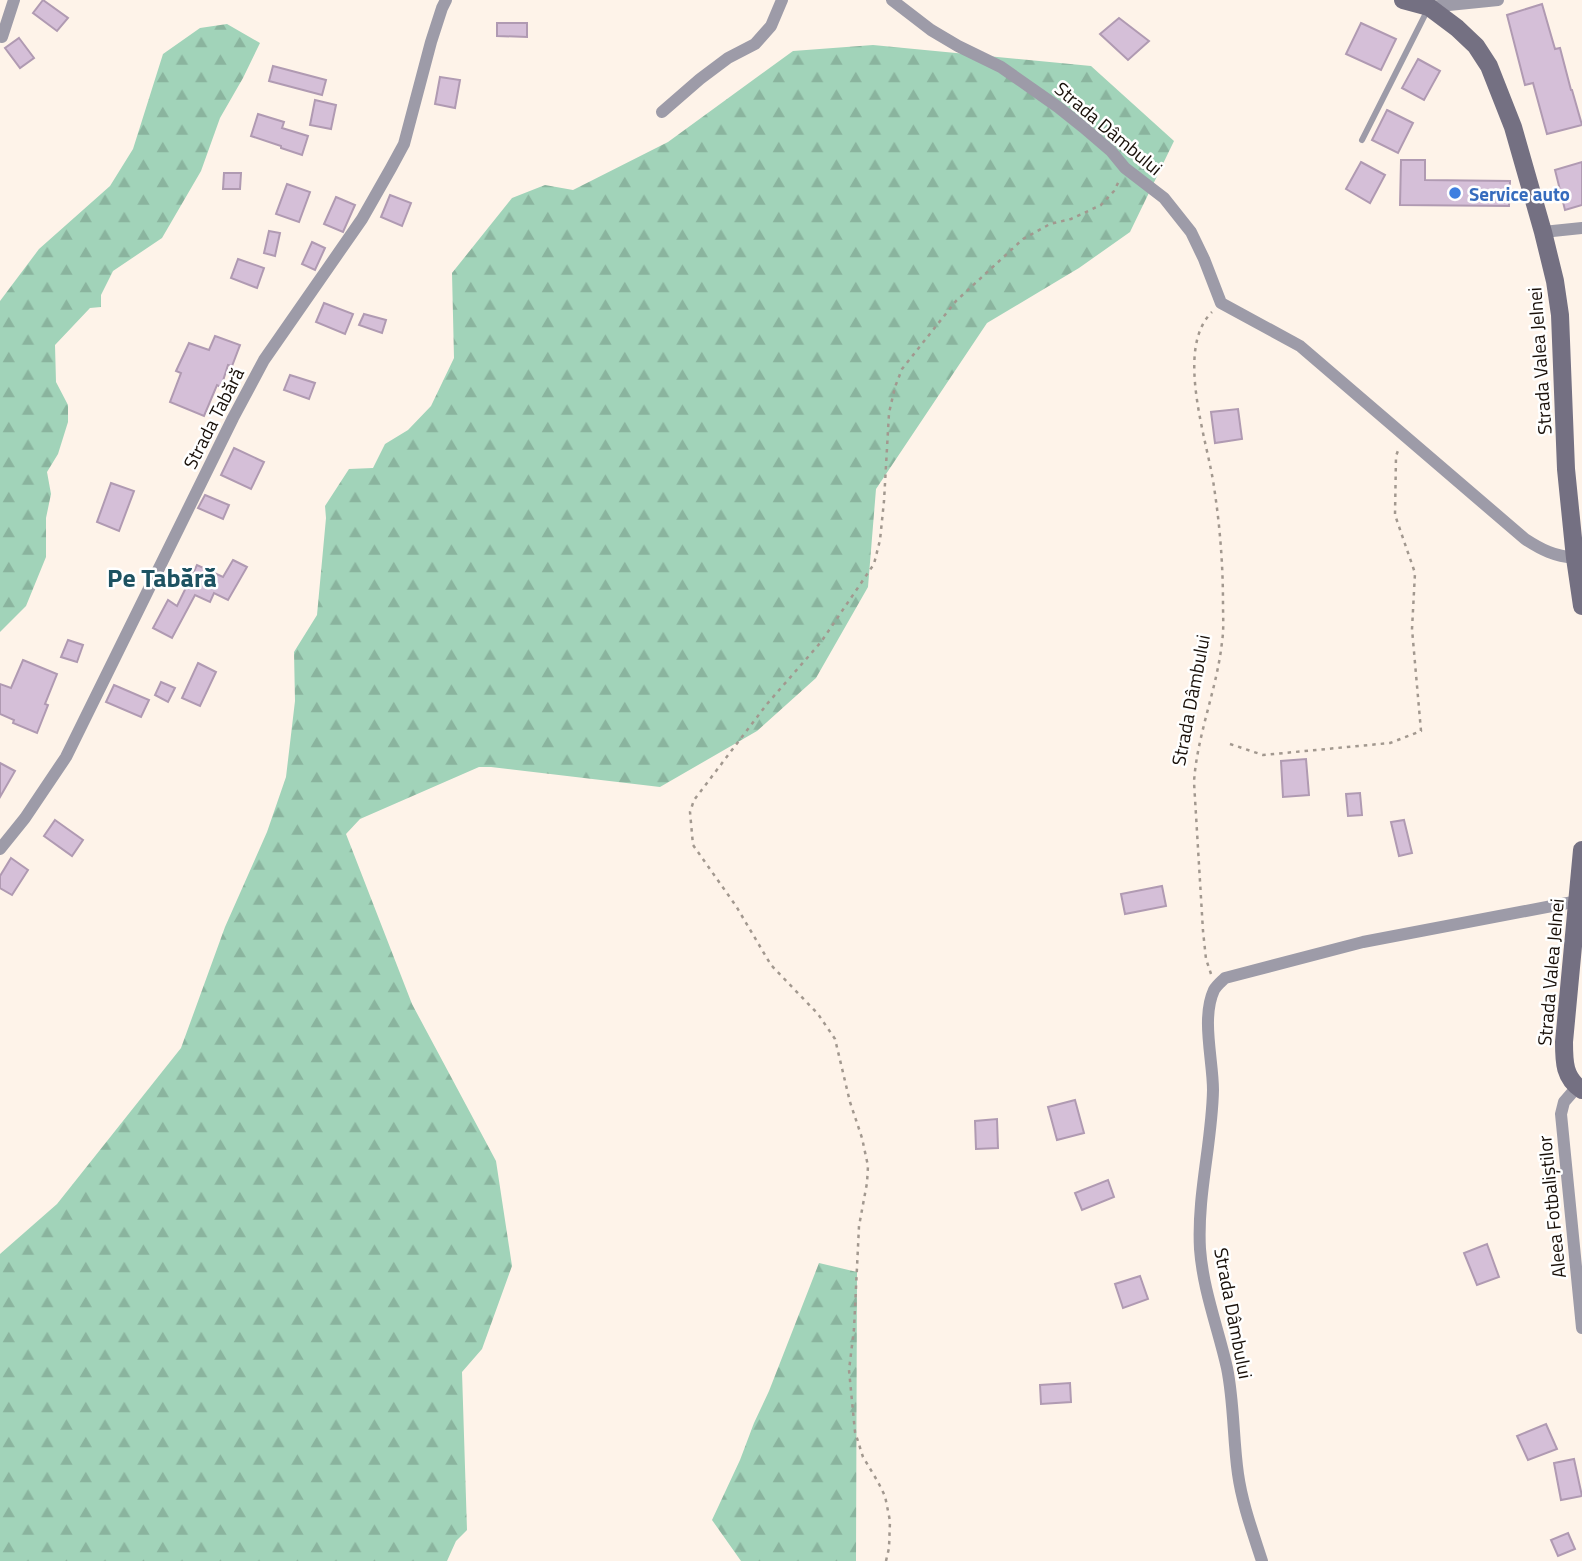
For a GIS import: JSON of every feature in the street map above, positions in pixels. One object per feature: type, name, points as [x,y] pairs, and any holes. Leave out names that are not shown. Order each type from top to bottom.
[{"type":"main road","name":"Strada Valea Jelnei","points":[[1403,0],[1429,7],[1476,46],[1489,66],[1513,127],[1543,232],[1560,315],[1566,469],[1582,606]]},
{"type":"main road","name":"Strada Valea Jelnei","points":[[1580,1089],[1567,1076],[1564,1042],[1582,850]]},
{"type":"street","points":[[2,37],[14,0]]},
{"type":"street","name":"Strada Tabără","points":[[0,849],[25,818],[66,757],[264,360],[362,219],[404,144],[431,42],[446,0]]},
{"type":"street","points":[[662,112],[719,65],[755,44],[771,26],[782,0]]},
{"type":"street","name":"Strada Dâmbului","points":[[892,0],[931,30],[1001,67],[1058,107],[1111,151],[1125,168],[1164,198],[1191,232],[1221,303]]},
{"type":"street","points":[[1429,7],[1497,0]]},
{"type":"street","points":[[1543,232],[1582,228]]},
{"type":"street","points":[[1221,303],[1300,346],[1525,539],[1558,556],[1575,558]]},
{"type":"street","points":[[1215,987],[1225,978],[1363,942],[1578,901]]},
{"type":"street","name":"Strada Dâmbului","points":[[1215,987],[1209,1015],[1208,1045],[1213,1087],[1200,1215],[1200,1249],[1209,1305],[1227,1371],[1238,1477],[1262,1561]]},
{"type":"street","name":"Aleea Fotbaliștilor","points":[[1580,1089],[1564,1102],[1561,1114],[1582,1328]]},
{"type":"lane","points":[[1362,140],[1429,7]]},
{"type":"path","points":[[886,1561],[890,1521],[885,1496],[863,1457],[855,1432],[849,1370],[854,1329],[859,1226],[868,1166],[862,1138],[850,1102],[835,1039],[818,1014],[771,965],[736,906],[693,845],[690,813],[694,800],[767,704],[821,642],[874,564],[880,540],[884,501],[889,413],[902,369],[956,301],[1023,239],[1050,223],[1071,219],[1101,205],[1114,191],[1125,168]]},
{"type":"path","name":"Strada Dâmbului","points":[[1215,987],[1206,959],[1203,931],[1194,782],[1195,763],[1223,640],[1223,569],[1214,486],[1196,391],[1194,366],[1203,325],[1221,303]]},
{"type":"path","points":[[1230,744],[1263,755],[1391,743],[1421,730],[1412,629],[1415,573],[1395,515],[1396,456],[1403,435]]},
{"type":"green space","points":[[227,24],[260,43],[220,118],[201,171],[162,238],[113,271],[101,295],[101,307],[90,308],[55,345],[56,382],[68,405],[68,422],[58,454],[47,472],[51,494],[46,518],[46,557],[26,606],[0,632],[0,301],[39,249],[110,186],[133,149],[163,54],[200,28]]},
{"type":"green space","points":[[873,45],[1091,66],[1174,141],[1130,232],[1079,268],[987,323],[876,489],[868,587],[816,678],[757,731],[660,787],[479,767],[360,819],[346,834],[412,1004],[496,1161],[512,1266],[482,1349],[462,1372],[467,1530],[456,1541],[447,1561],[0,1561],[0,1254],[57,1204],[181,1048],[225,927],[267,832],[286,777],[295,701],[294,652],[317,615],[325,506],[349,469],[373,468],[385,444],[408,430],[431,406],[454,358],[452,273],[512,198],[545,185],[573,190],[668,142],[793,51]]},
{"type":"green space","points":[[819,1263],[857,1272],[856,1561],[741,1561],[712,1520],[769,1391]]},
{"type":"building","points":[[43,0],[68,18],[57,31],[33,13]]},
{"type":"building","points":[[1542,4],[1555,49],[1560,48],[1582,125],[1547,134],[1533,83],[1525,85],[1507,15]]},
{"type":"building","points":[[1119,18],[1149,41],[1128,60],[1100,34]]},
{"type":"building","points":[[497,23],[527,23],[527,37],[497,36]]},
{"type":"building","points":[[1361,23],[1396,39],[1381,70],[1346,54]]},
{"type":"building","points":[[19,38],[34,58],[20,68],[5,48]]},
{"type":"building","points":[[1418,59],[1440,71],[1424,100],[1402,88]]},
{"type":"building","points":[[273,66],[326,80],[322,95],[269,81]]},
{"type":"building","points":[[440,77],[460,80],[455,108],[435,104]]},
{"type":"building","points":[[315,100],[336,105],[331,129],[310,125]]},
{"type":"building","points":[[1387,110],[1413,123],[1398,153],[1372,140]]},
{"type":"building","points":[[258,114],[284,122],[282,128],[308,136],[302,155],[251,136]]},
{"type":"building","name":"Service auto","points":[[1401,160],[1425,160],[1425,180],[1510,181],[1509,206],[1400,205]]},
{"type":"building","points":[[1361,162],[1385,175],[1370,203],[1346,189]]},
{"type":"building","points":[[1582,162],[1582,205],[1565,210],[1555,170]]},
{"type":"building","points":[[224,173],[241,173],[240,189],[223,189]]},
{"type":"building","points":[[287,184],[310,192],[299,222],[276,214]]},
{"type":"building","points":[[390,195],[411,203],[402,226],[381,217]]},
{"type":"building","points":[[336,197],[355,205],[343,232],[324,224]]},
{"type":"building","points":[[269,231],[280,233],[275,256],[264,253]]},
{"type":"building","points":[[312,242],[325,248],[315,270],[302,264]]},
{"type":"building","points":[[238,259],[264,268],[257,288],[231,278]]},
{"type":"building","points":[[324,303],[353,314],[345,334],[316,322]]},
{"type":"building","points":[[364,314],[386,320],[382,333],[359,325]]},
{"type":"building","points":[[215,336],[240,345],[232,366],[228,365],[221,387],[217,385],[204,416],[170,402],[181,373],[176,371],[189,343],[209,350]]},
{"type":"building","points":[[290,375],[315,383],[309,399],[284,390]]},
{"type":"building","points":[[1238,409],[1242,439],[1215,443],[1211,412]]},
{"type":"building","points":[[234,448],[264,462],[251,489],[221,475]]},
{"type":"building","points":[[111,483],[134,491],[119,531],[97,522]]},
{"type":"building","points":[[205,495],[229,505],[223,519],[198,508]]},
{"type":"building","points":[[233,560],[247,567],[228,600],[214,593],[210,602],[195,595],[172,638],[153,628],[168,600],[177,606],[197,565],[223,577]]},
{"type":"building","points":[[68,640],[83,645],[77,662],[61,657]]},
{"type":"building","points":[[23,660],[57,674],[37,733],[0,714],[0,684],[11,688]]},
{"type":"building","points":[[198,663],[216,672],[200,706],[182,698]]},
{"type":"building","points":[[161,682],[175,688],[168,702],[155,695]]},
{"type":"building","points":[[114,685],[149,700],[141,717],[106,702]]},
{"type":"building","points":[[1306,759],[1309,795],[1283,797],[1281,761]]},
{"type":"building","points":[[0,763],[15,771],[0,797]]},
{"type":"building","points":[[1360,793],[1362,815],[1348,816],[1346,794]]},
{"type":"building","points":[[55,820],[83,840],[72,856],[44,836]]},
{"type":"building","points":[[1404,820],[1412,853],[1399,856],[1391,822]]},
{"type":"building","points":[[11,858],[28,870],[12,895],[0,888],[0,876]]},
{"type":"building","points":[[1162,886],[1166,906],[1125,914],[1121,894]]},
{"type":"building","points":[[1075,1100],[1084,1133],[1057,1140],[1048,1107]]},
{"type":"building","points":[[997,1119],[998,1148],[976,1149],[975,1121]]},
{"type":"building","points":[[1108,1180],[1114,1197],[1082,1210],[1075,1193]]},
{"type":"building","points":[[1487,1244],[1499,1277],[1477,1285],[1464,1253]]},
{"type":"building","points":[[1140,1276],[1148,1299],[1123,1308],[1115,1284]]},
{"type":"building","points":[[1070,1383],[1071,1402],[1041,1404],[1040,1385]]},
{"type":"building","points":[[1546,1424],[1557,1449],[1528,1460],[1517,1436]]},
{"type":"building","points":[[1574,1459],[1582,1496],[1561,1500],[1554,1463]]},
{"type":"building","points":[[1568,1533],[1575,1549],[1558,1556],[1551,1540]]},
{"type":"place","name":"Service auto","points":[[1455,193]]},
{"type":"district","name":"Pe Tabără","points":[[162,577]]}]
